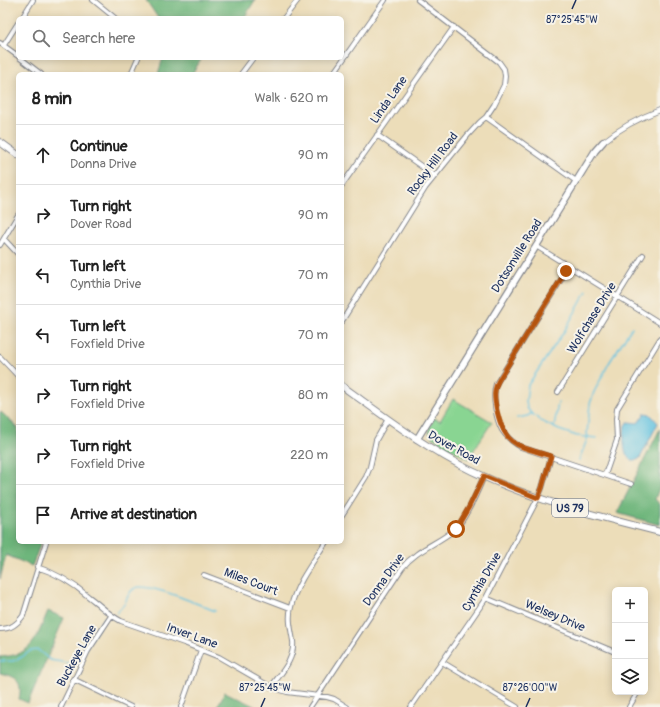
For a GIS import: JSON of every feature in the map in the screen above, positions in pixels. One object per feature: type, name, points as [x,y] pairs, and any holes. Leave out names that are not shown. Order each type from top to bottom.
[{"type":"main road","points":[[0,142],[16,154]]},
{"type":"main road","name":"Dotsonville Road","points":[[417,439],[576,181],[602,142]]},
{"type":"main road","name":"Dover Road","points":[[344,387],[417,439],[484,476],[538,498],[660,532]]},
{"type":"street","points":[[23,16],[33,0]]},
{"type":"street","points":[[93,0],[113,16]]},
{"type":"street","points":[[286,16],[298,0]]},
{"type":"street","points":[[344,58],[385,0]]},
{"type":"street","points":[[418,0],[454,27]]},
{"type":"street","points":[[16,26],[2,44],[16,55]]},
{"type":"street","name":"Rocky Hill Road","points":[[344,318],[426,187],[468,135],[480,122],[486,118],[494,106],[504,84],[506,76],[504,68],[499,62],[454,27]]},
{"type":"street","name":"Linda Lane","points":[[344,182],[454,27]]},
{"type":"street","points":[[23,60],[38,72]]},
{"type":"street","points":[[132,72],[137,60]]},
{"type":"street","points":[[242,72],[252,60]]},
{"type":"street","points":[[334,72],[343,60]]},
{"type":"street","name":"Dotsonville Road","points":[[602,142],[638,118],[660,110]]},
{"type":"street","points":[[486,118],[576,181]]},
{"type":"street","points":[[377,135],[435,176]]},
{"type":"street","points":[[0,245],[16,218]]},
{"type":"street","points":[[4,239],[16,252]]},
{"type":"street","points":[[536,246],[660,323]]},
{"type":"street","name":"Wolfchase Drive","points":[[558,392],[643,255]]},
{"type":"street","points":[[568,267],[495,388],[495,403],[500,424],[502,430],[510,439],[521,447],[631,484]]},
{"type":"street","points":[[605,475],[616,440],[617,409],[660,339]]},
{"type":"street","points":[[0,356],[16,374]]},
{"type":"street","points":[[344,509],[366,477],[370,467],[376,440],[388,418]]},
{"type":"street","name":"Cynthia Drive","points":[[411,707],[486,598],[538,498],[551,456]]},
{"type":"street","name":"Donna Drive","points":[[310,707],[407,562],[458,526],[484,476]]},
{"type":"street","points":[[0,629],[6,629],[16,625],[23,616],[45,544]]},
{"type":"street","points":[[271,687],[288,663],[293,648],[290,626],[290,608],[297,590],[325,544]]},
{"type":"street","name":"Inver Lane","points":[[37,567],[60,576],[112,616],[128,624],[202,650],[230,662],[271,687],[287,692],[334,700],[347,707]]},
{"type":"street","name":"Miles Court","points":[[204,575],[290,608]]},
{"type":"street","name":"Welsey Drive","points":[[486,598],[612,651]]},
{"type":"street","name":"Buckeye Lane","points":[[61,707],[73,679],[88,651],[112,616]]},
{"type":"street","points":[[181,707],[202,650]]},
{"type":"street","points":[[442,662],[517,707]]},
{"type":"street","points":[[73,679],[131,707]]},
{"type":"street","points":[[629,707],[636,695]]},
{"type":"green space","points":[[146,0],[255,0],[245,16],[157,16]]},
{"type":"green space","points":[[162,60],[201,60],[193,72],[159,72]]},
{"type":"green space","points":[[453,399],[492,422],[468,459],[432,437],[429,432],[429,428],[434,418],[440,421]]},
{"type":"green space","points":[[1,412],[16,426],[16,544],[40,544],[32,566],[6,555],[0,579]]},
{"type":"green space","points":[[660,429],[660,486],[655,499],[660,505],[660,525],[617,513]]},
{"type":"green space","points":[[48,611],[64,618],[28,703],[19,699],[20,688],[17,681],[10,676],[0,673],[0,657],[11,656],[27,649],[37,637]]},
{"type":"green space","points":[[225,692],[256,707],[217,707]]},
{"type":"water","points":[[645,413],[650,414],[658,423],[640,458],[637,460],[632,460],[626,454],[625,449],[625,425],[628,422],[638,423]]},
{"type":"waterway","points":[[587,291],[565,330],[528,385],[526,401],[527,408],[541,421],[559,430],[577,436],[597,438]]},
{"type":"waterway","points":[[579,460],[588,437],[587,433],[590,404],[594,392],[609,363],[632,327]]},
{"type":"waterway","points":[[554,427],[558,403]]},
{"type":"waterway","points":[[517,418],[531,414]]},
{"type":"waterway","points":[[117,613],[125,603],[131,591],[135,588],[141,587],[162,591],[215,611]]},
{"type":"waterway","points":[[0,661],[13,661],[30,651],[38,650],[50,660],[73,664],[76,663],[104,618]]},
{"type":"route","points":[[456,529],[469,507],[484,476],[538,498],[551,456],[521,447],[515,444],[505,434],[500,424],[494,393],[496,384],[566,271]]}]
